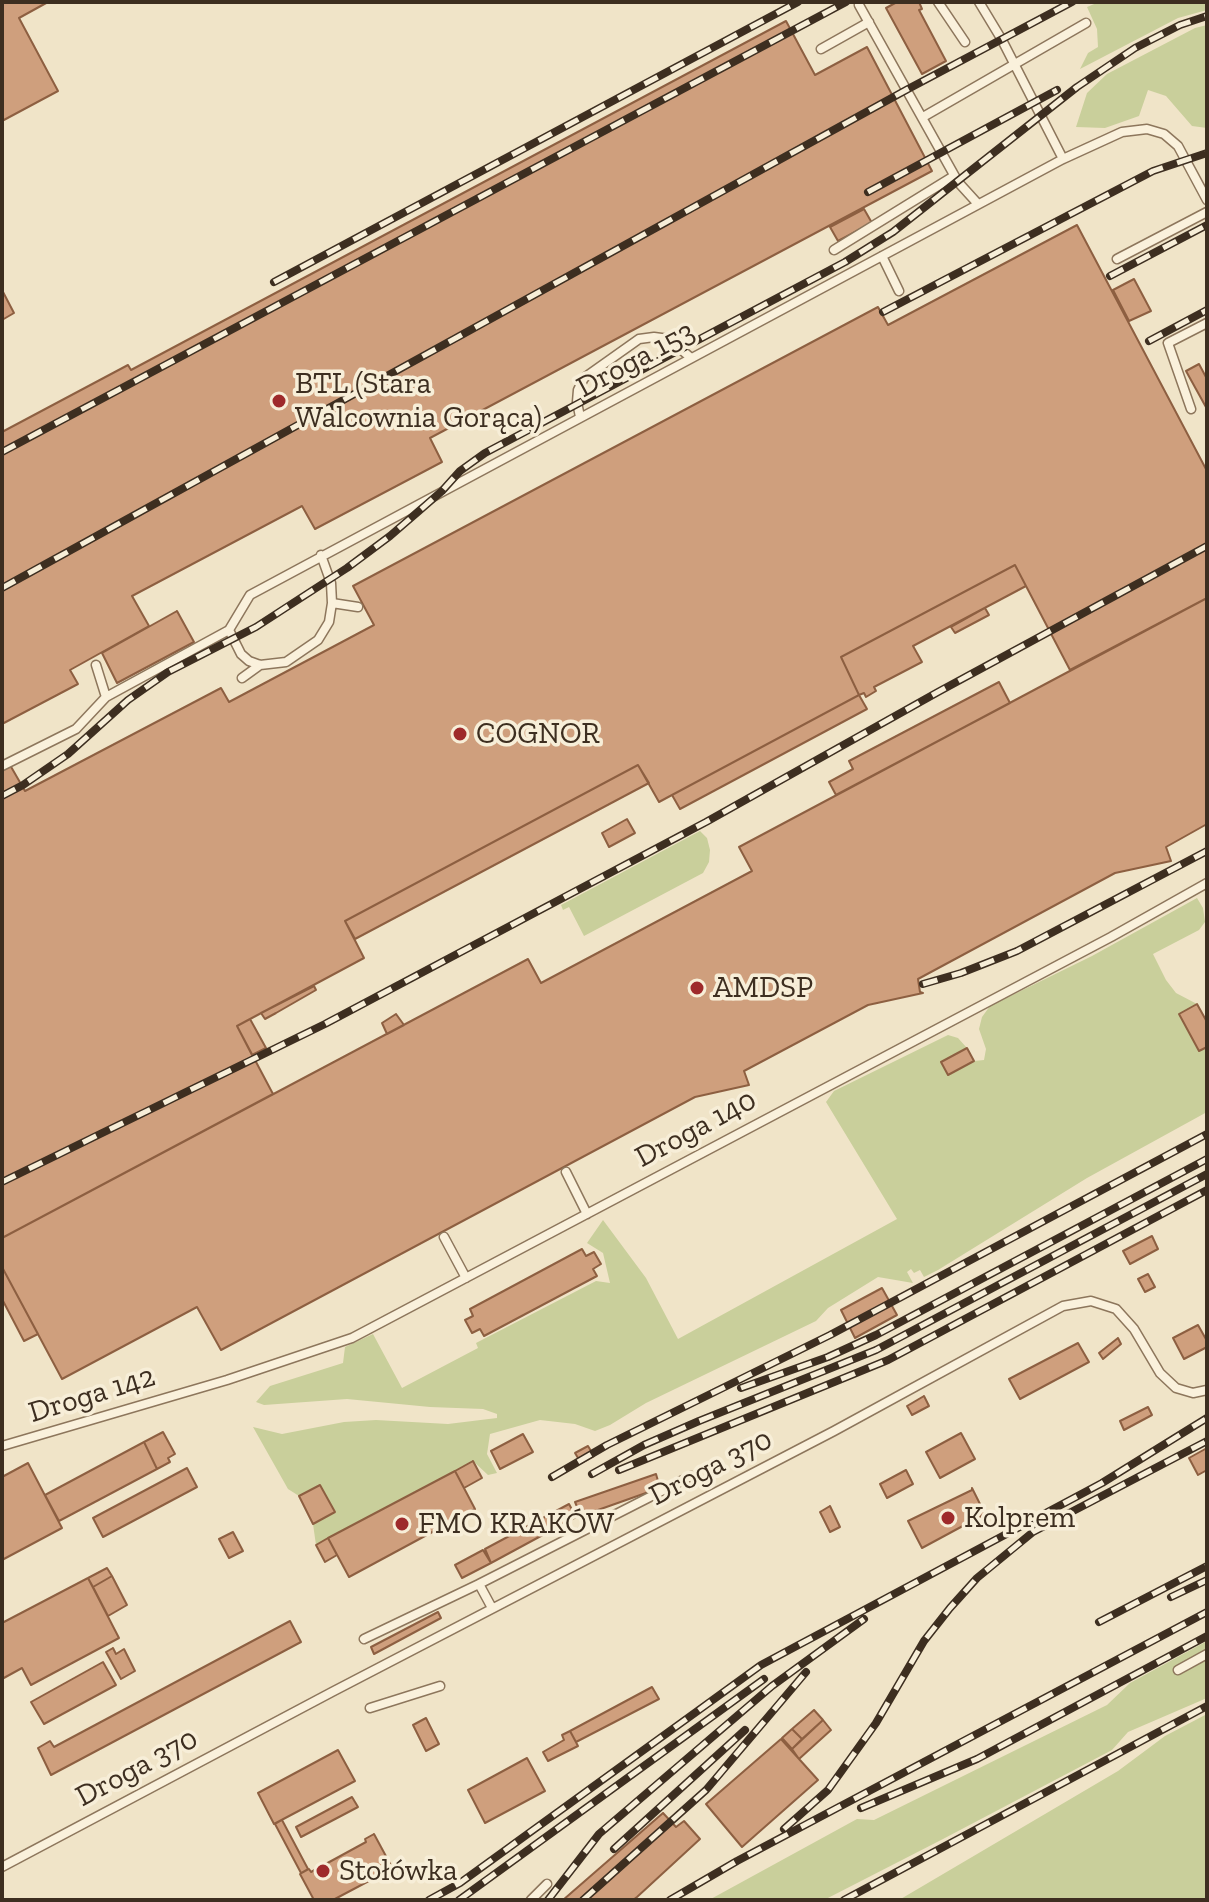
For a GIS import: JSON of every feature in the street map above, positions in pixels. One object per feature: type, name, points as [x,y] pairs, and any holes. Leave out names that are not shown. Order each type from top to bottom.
[{"type":"lane","points":[[938,2],[965,42]]},
{"type":"lane","points":[[979,2],[1063,159],[1122,132],[1147,129],[1164,134],[1178,146],[1207,200]]},
{"type":"lane","points":[[860,3],[954,176],[978,204]]},
{"type":"lane","points":[[821,49],[869,22]]},
{"type":"lane","points":[[923,117],[1086,23]]},
{"type":"lane","name":"Droga 153","points":[[229,630],[250,595],[1063,159]]},
{"type":"lane","points":[[834,250],[954,176]]},
{"type":"lane","points":[[1117,259],[1207,212]]},
{"type":"lane","points":[[882,256],[899,291]]},
{"type":"lane","points":[[1191,409],[1168,343],[1207,323]]},
{"type":"lane","points":[[580,417],[578,390],[584,378],[639,339],[669,339],[691,358]]},
{"type":"lane","points":[[2,766],[76,729],[106,697],[229,630],[241,654],[249,661],[260,665],[286,662],[318,640],[329,622],[331,583],[321,555]]},
{"type":"lane","points":[[332,603],[358,607]]},
{"type":"lane","points":[[96,665],[106,697]]},
{"type":"lane","points":[[242,678],[260,665]]},
{"type":"lane","name":"Droga 140","points":[[195,1389],[352,1338],[1207,883]]},
{"type":"lane","points":[[566,1172],[587,1214]]},
{"type":"lane","points":[[444,1237],[466,1278]]},
{"type":"lane","name":"Droga 370","points":[[2,1867],[834,1431],[1063,1306],[1091,1301],[1116,1309],[1134,1329],[1160,1373],[1176,1388],[1193,1393],[1207,1390]]},
{"type":"lane","name":"Droga 142","points":[[2,1446],[195,1389]]},
{"type":"lane","points":[[364,1639],[691,1476]]},
{"type":"lane","points":[[479,1584],[492,1608]]},
{"type":"lane","points":[[1178,1670],[1207,1654]]},
{"type":"lane","points":[[370,1708],[440,1686]]},
{"type":"lane","points":[[531,1900],[547,1884]]},
{"type":"green space","points":[[1099,2],[1207,2],[1207,10],[1178,18],[1080,69],[1088,53],[1098,47],[1097,29],[1087,7]]},
{"type":"green space","points":[[1207,25],[1207,128],[1192,126],[1166,96],[1148,90],[1139,116],[1105,128],[1076,127],[1087,93],[1107,74],[1195,28]]},
{"type":"green space","points":[[700,831],[707,838],[710,850],[709,862],[703,873],[584,936],[569,907],[563,910],[561,905]]},
{"type":"green space","points":[[1197,898],[1203,908],[1205,922],[1199,930],[1153,954],[1176,993],[1197,1004],[1179,1014],[1199,1051],[1207,1047],[1207,1112],[1087,1178],[938,1270],[924,1277],[920,1270],[914,1273],[911,1269],[907,1272],[913,1283],[878,1277],[828,1308],[816,1321],[595,1431],[575,1424],[540,1420],[490,1434],[487,1454],[497,1473],[488,1475],[473,1461],[316,1545],[313,1524],[335,1512],[320,1485],[299,1496],[288,1489],[253,1427],[282,1434],[344,1422],[376,1420],[448,1424],[497,1418],[497,1414],[483,1409],[347,1399],[264,1405],[256,1402],[270,1386],[343,1363],[345,1347],[373,1334],[402,1388],[478,1348],[476,1343],[596,1281],[610,1283],[603,1253],[587,1243],[603,1220],[646,1278],[678,1339],[897,1219],[826,1102],[834,1091],[948,1035],[958,1038],[967,1048],[942,1062],[948,1075],[974,1061],[984,1060],[986,1049],[979,1029],[982,1017],[990,1006],[1092,956]]},
{"type":"green space","points":[[1207,1641],[1207,1698],[1128,1732],[1112,1750],[943,1839],[824,1900],[709,1900],[857,1819],[874,1820],[1107,1705],[1130,1683]]},
{"type":"green space","points":[[1207,1714],[1207,1900],[899,1900],[1118,1771],[1165,1736]]},
{"type":"building","points":[[2,2],[48,2],[19,18],[58,91],[2,121]]},
{"type":"building","points":[[897,2],[919,2],[922,9],[919,10],[946,61],[922,74],[886,8]]},
{"type":"building","name":"BTL (Stara Walcownia Gorąca)","points":[[786,21],[815,75],[867,47],[932,171],[430,438],[442,462],[315,529],[302,506],[132,596],[149,626],[70,670],[78,684],[2,724],[2,432],[128,365],[131,370]]},
{"type":"building","points":[[864,209],[872,223],[838,241],[830,227]]},
{"type":"building","name":"COGNOR","points":[[1077,225],[1207,471],[1207,598],[1070,670],[1015,565],[841,657],[859,695],[659,802],[638,765],[345,921],[364,958],[237,1026],[273,1094],[2,1238],[2,770],[10,765],[25,791],[221,688],[229,702],[374,625],[353,586],[878,307],[888,325]]},
{"type":"building","points":[[1134,279],[1151,311],[1129,321],[1113,290]]},
{"type":"building","points":[[2,290],[14,313],[2,320]]},
{"type":"building","points":[[1199,364],[1207,379],[1207,409],[1186,371]]},
{"type":"building","points":[[1015,565],[1026,586],[913,646],[922,662],[874,687],[876,691],[866,697],[864,693],[859,695],[841,657]]},
{"type":"building","name":"AMDSP","points":[[1207,598],[1207,824],[1166,847],[1171,861],[1115,873],[918,979],[920,992],[923,993],[868,1005],[744,1071],[749,1085],[695,1097],[221,1350],[197,1307],[62,1379],[2,1267],[2,1238],[528,959],[541,983],[752,871],[739,847]]},
{"type":"building","points":[[985,608],[989,615],[955,633],[951,627]]},
{"type":"building","points":[[177,611],[194,642],[117,683],[102,653]]},
{"type":"building","points":[[999,682],[1010,703],[836,795],[829,782],[853,769],[849,761]]},
{"type":"building","points":[[859,695],[867,709],[680,809],[672,795]]},
{"type":"building","points":[[638,765],[649,783],[355,939],[345,921]]},
{"type":"building","points":[[627,819],[635,833],[609,847],[602,833]]},
{"type":"building","points":[[314,986],[316,990],[265,1019],[261,1013]]},
{"type":"building","points":[[1197,1004],[1207,1022],[1207,1047],[1199,1051],[1179,1014]]},
{"type":"building","points":[[396,1014],[404,1025],[387,1034],[382,1023]]},
{"type":"building","points":[[250,1019],[266,1048],[252,1055],[237,1026]]},
{"type":"building","points":[[967,1048],[974,1061],[948,1075],[941,1062]]},
{"type":"building","points":[[1152,1236],[1158,1249],[1130,1264],[1123,1251]]},
{"type":"building","points":[[582,1249],[586,1256],[594,1252],[601,1264],[593,1269],[597,1276],[484,1336],[480,1329],[472,1333],[465,1320],[473,1316],[470,1309]]},
{"type":"building","points":[[2,1267],[38,1334],[24,1341],[2,1299]]},
{"type":"building","points":[[1148,1274],[1155,1287],[1145,1292],[1138,1279]]},
{"type":"building","points":[[882,1288],[897,1315],[855,1338],[841,1310]]},
{"type":"building","points":[[1198,1325],[1207,1347],[1184,1359],[1173,1338]]},
{"type":"building","points":[[1118,1338],[1121,1344],[1103,1359],[1099,1353]]},
{"type":"building","points":[[1078,1343],[1089,1362],[1020,1399],[1009,1379]]},
{"type":"building","points":[[924,1396],[929,1406],[912,1415],[907,1406]]},
{"type":"building","points":[[1148,1407],[1152,1415],[1124,1430],[1120,1421]]},
{"type":"building","points":[[163,1432],[175,1454],[168,1458],[170,1462],[157,1469],[144,1442]]},
{"type":"building","points":[[961,1433],[975,1459],[940,1478],[926,1452]]},
{"type":"building","points":[[523,1434],[533,1452],[500,1469],[491,1451]]},
{"type":"building","points":[[144,1442],[157,1469],[59,1521],[45,1495]]},
{"type":"building","points":[[588,1446],[594,1456],[581,1463],[575,1453]]},
{"type":"building","points":[[1207,1448],[1207,1470],[1198,1475],[1189,1458]]},
{"type":"building","points":[[473,1461],[482,1478],[464,1488],[455,1471]]},
{"type":"building","points":[[28,1463],[62,1528],[2,1560],[2,1477]]},
{"type":"building","points":[[187,1468],[197,1487],[103,1537],[93,1518]]},
{"type":"building","points":[[906,1470],[913,1484],[887,1498],[880,1484]]},
{"type":"building","name":"FMO KRAKÓW","points":[[455,1471],[475,1509],[349,1577],[328,1538]]},
{"type":"building","points":[[656,1474],[660,1488],[581,1516],[575,1502]]},
{"type":"building","points":[[320,1485],[335,1512],[313,1524],[299,1496]]},
{"type":"building","name":"Kolprem","points":[[972,1488],[985,1514],[922,1548],[908,1521]]},
{"type":"building","points":[[569,1504],[576,1517],[491,1563],[485,1549]]},
{"type":"building","points":[[830,1506],[840,1527],[830,1532],[820,1512]]},
{"type":"building","points":[[233,1532],[243,1551],[229,1558],[219,1539]]},
{"type":"building","points":[[328,1538],[337,1555],[325,1562],[316,1545]]},
{"type":"building","points":[[483,1550],[491,1563],[462,1578],[455,1565]]},
{"type":"building","points":[[107,1568],[112,1576],[93,1587],[88,1578]]},
{"type":"building","points":[[112,1576],[127,1605],[108,1616],[93,1587]]},
{"type":"building","points":[[88,1578],[119,1638],[31,1685],[22,1668],[2,1679],[2,1623]]},
{"type":"building","points":[[438,1612],[441,1618],[374,1654],[371,1647]]},
{"type":"building","points":[[290,1621],[301,1642],[51,1775],[38,1748],[50,1741],[54,1747]]},
{"type":"building","points":[[113,1648],[116,1654],[124,1649],[135,1671],[121,1679],[106,1652]]},
{"type":"building","points":[[103,1662],[116,1685],[44,1724],[31,1702]]},
{"type":"building","points":[[652,1687],[659,1699],[576,1742],[570,1731]]},
{"type":"building","points":[[814,1710],[823,1720],[802,1739],[792,1729]]},
{"type":"building","points":[[426,1718],[439,1744],[426,1751],[413,1725]]},
{"type":"building","points":[[823,1720],[831,1730],[799,1759],[792,1749]]},
{"type":"building","points":[[792,1729],[802,1739],[792,1749],[782,1738]]},
{"type":"building","points":[[570,1731],[578,1746],[548,1761],[543,1752],[564,1740],[562,1735]]},
{"type":"building","points":[[781,1739],[818,1780],[742,1847],[706,1804]]},
{"type":"building","points":[[338,1750],[355,1781],[274,1824],[258,1793]]},
{"type":"building","points":[[527,1758],[545,1791],[485,1823],[468,1790]]},
{"type":"building","points":[[352,1797],[358,1807],[301,1837],[296,1827]]},
{"type":"building","points":[[663,1813],[676,1827],[684,1821],[700,1839],[637,1897],[633,1900],[563,1900]]},
{"type":"building","points":[[282,1820],[308,1869],[301,1873],[275,1824]]},
{"type":"building","points":[[374,1834],[394,1871],[385,1877],[384,1873],[333,1900],[314,1900],[300,1874],[309,1869],[311,1872],[366,1842],[365,1839]]},
{"type":"railway","points":[[274,282],[798,2]]},
{"type":"railway","points":[[2,452],[846,2]]},
{"type":"railway","points":[[2,588],[908,89],[1072,2]]},
{"type":"railway","points":[[2,796],[68,754],[128,700],[168,672],[256,627],[347,568],[390,536],[442,491],[460,471],[485,453],[845,262],[893,232],[1077,87],[1135,48],[1180,25],[1207,16]]},
{"type":"railway","points":[[868,192],[1057,90]]},
{"type":"railway","points":[[883,312],[1153,171],[1207,153]]},
{"type":"railway","points":[[1110,276],[1207,225]]},
{"type":"railway","points":[[1149,341],[1207,310]]},
{"type":"railway","points":[[2,1182],[325,1024],[706,822],[1207,546]]},
{"type":"railway","points":[[923,984],[1017,951],[1207,851]]},
{"type":"railway","points":[[552,1477],[607,1445],[830,1335],[1207,1134]]},
{"type":"railway","points":[[741,1388],[828,1357],[876,1335],[1207,1159]]},
{"type":"railway","points":[[592,1474],[644,1445],[876,1350],[1207,1174]]},
{"type":"railway","points":[[619,1470],[888,1360],[1207,1190]]},
{"type":"railway","points":[[429,1900],[460,1883],[761,1665],[1102,1483],[1207,1418]]},
{"type":"railway","points":[[784,1829],[828,1790],[876,1723],[924,1641],[977,1578],[1033,1532],[1207,1441]]},
{"type":"railway","points":[[1099,1622],[1207,1566]]},
{"type":"railway","points":[[1171,1597],[1207,1580]]},
{"type":"railway","points":[[670,1900],[737,1861],[1207,1612]]},
{"type":"railway","points":[[548,1900],[599,1834],[772,1686],[864,1619]]},
{"type":"railway","points":[[861,1808],[977,1759],[1207,1636]]},
{"type":"railway","points":[[583,1900],[706,1790],[806,1672]]},
{"type":"railway","points":[[459,1900],[764,1679]]},
{"type":"railway","points":[[844,1900],[1207,1706]]},
{"type":"railway","points":[[614,1849],[745,1730]]},
{"type":"place","name":"BTL (Stara Walcownia Gorąca)","points":[[279,401]]},
{"type":"place","name":"COGNOR","points":[[460,734]]},
{"type":"place","name":"AMDSP","points":[[697,988]]},
{"type":"place","name":"Kolprem","points":[[948,1518]]},
{"type":"place","name":"FMO KRAKÓW","points":[[402,1524]]},
{"type":"place","name":"Stołówka","points":[[323,1871]]}]
